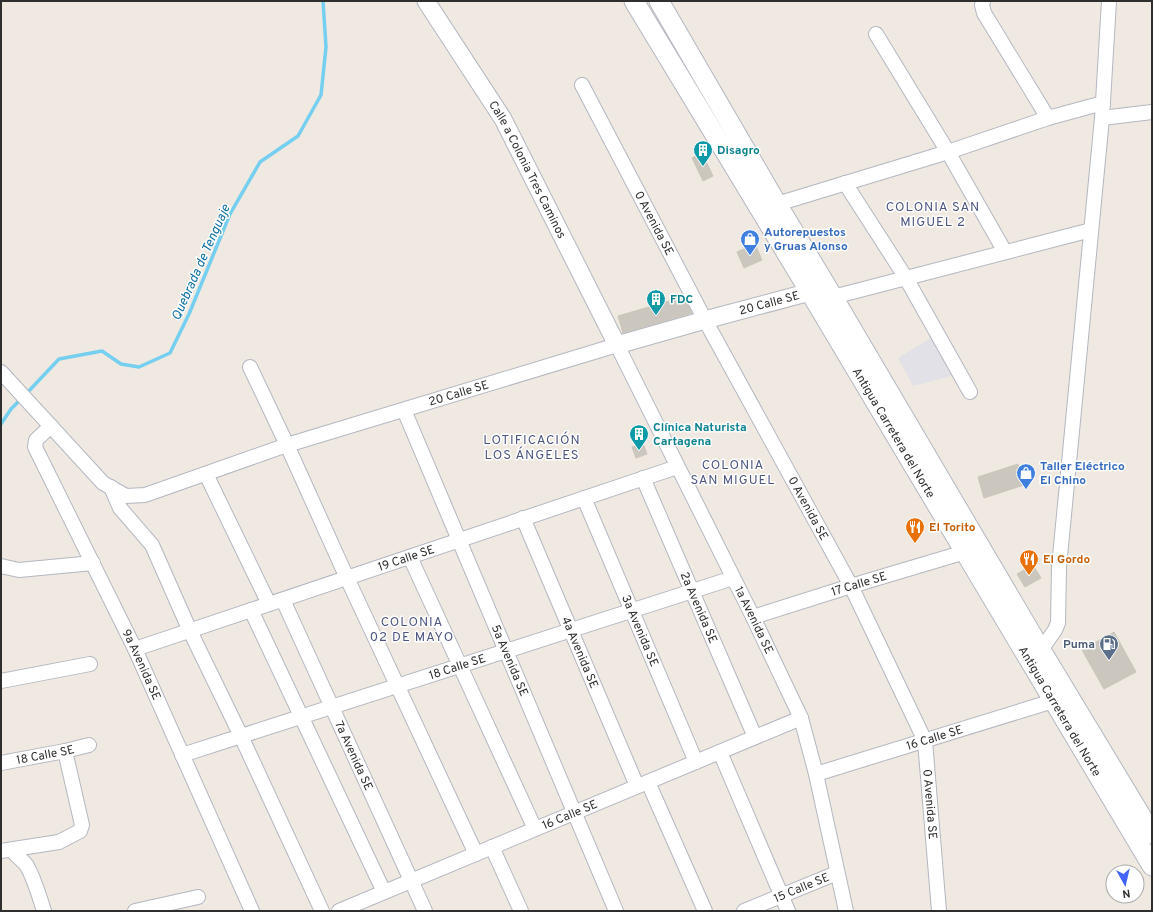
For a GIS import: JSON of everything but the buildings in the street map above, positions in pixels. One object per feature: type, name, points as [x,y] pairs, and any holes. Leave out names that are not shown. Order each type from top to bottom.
[{"type":"main road","name":"Antigua Carretera del Norte","points":[[634,1],[810,292],[1052,701],[1152,866]]},
{"type":"main road","name":"Antigua Carretera del Norte","points":[[659,1],[777,204],[834,297],[1041,650],[1152,834]]},
{"type":"street","name":"Calle a Colonia Tres Caminos","points":[[426,1],[503,119],[617,345]]},
{"type":"street","points":[[983,1],[982,5],[984,13],[1048,118]]},
{"type":"street","points":[[1041,650],[1058,623],[1059,567],[1102,118],[1109,1]]},
{"type":"street","points":[[876,34],[948,152],[1005,252]]},
{"type":"street","name":"0 Avenida SE","points":[[582,85],[706,320],[851,586],[925,741],[939,911]]},
{"type":"street","points":[[777,204],[948,152],[1048,118],[1103,103]]},
{"type":"street","points":[[1102,118],[1152,112]]},
{"type":"street","points":[[845,183],[906,278],[970,392]]},
{"type":"street","points":[[834,297],[1091,230]]},
{"type":"street","name":"20 Calle SE","points":[[1,372],[103,483],[126,496],[145,495],[287,445],[617,345],[810,292]]},
{"type":"street","name":"1a Avenida SE","points":[[617,345],[801,718],[816,774],[846,911]]},
{"type":"street","points":[[250,367],[476,854]]},
{"type":"street","name":"5a Avenida SE","points":[[404,410],[616,911]]},
{"type":"street","name":"9a Avenida SE","points":[[51,426],[36,440],[35,447],[135,649],[252,911]]},
{"type":"street","name":"19 Calle SE","points":[[135,649],[677,467]]},
{"type":"street","points":[[206,474],[269,604]]},
{"type":"street","name":"2a Avenida SE","points":[[643,478],[755,737]]},
{"type":"street","points":[[111,487],[120,508],[152,545],[190,631],[241,736],[322,911]]},
{"type":"street","name":"3a Avenida SE","points":[[584,498],[696,762]]},
{"type":"street","name":"4a Avenida SE","points":[[523,518],[571,630],[643,784],[705,911]]},
{"type":"street","name":"17 Calle SE","points":[[752,617],[965,552]]},
{"type":"street","points":[[410,557],[535,829]]},
{"type":"street","points":[[1,566],[19,570],[92,563]]},
{"type":"street","name":"18 Calle SE","points":[[182,755],[732,578]]},
{"type":"street","name":"7a Avenida SE","points":[[283,600],[426,911]]},
{"type":"street","points":[[251,610],[384,892]]},
{"type":"street","points":[[1,681],[90,664]]},
{"type":"street","name":"16 Calle SE","points":[[816,774],[1052,701]]},
{"type":"street","name":"16 Calle SE","points":[[339,911],[801,718]]},
{"type":"street","name":"18 Calle SE","points":[[1,763],[89,745]]},
{"type":"street","points":[[6,850],[59,842],[80,831],[82,825],[65,751]]},
{"type":"street","points":[[720,752],[788,911]]},
{"type":"street","points":[[492,847],[521,911]]},
{"type":"street","points":[[6,850],[26,864],[44,911]]},
{"type":"street","name":"15 Calle SE","points":[[744,911],[837,873]]},
{"type":"street","points":[[135,911],[198,897]]},
{"type":"shaded area","points":[[934,336],[956,375],[913,386],[898,358]]},
{"type":"waterway","name":"Quebrada de Tenguaje","points":[[26,394],[59,359],[102,351],[121,364],[139,367],[170,353],[189,314],[230,214],[260,162],[298,136],[321,95],[326,47],[323,1]]},
{"type":"waterway","name":"Quebrada de Tenguaje","points":[[1,424],[11,409],[21,399]]},
{"type":"place","name":"Disagro","points":[[703,167]]},
{"type":"place","name":"Autorepuestos y Gruas Alonso","points":[[750,256]]},
{"type":"place","name":"FDC","points":[[656,316]]},
{"type":"place","name":"Clínica Naturista Cartagena","points":[[639,451]]},
{"type":"place","name":"Taller Eléctrico El Chino","points":[[1026,490]]},
{"type":"place","name":"El Torito","points":[[915,544]]},
{"type":"place","name":"El Gordo","points":[[1029,576]]},
{"type":"place","name":"Puma","points":[[1109,661]]},
{"type":"district","name":"COLONIA SAN MIGUEL 2","points":[[933,214]]},
{"type":"district","name":"LOTIFICACIÓN LOS ÁNGELES","points":[[532,446]]},
{"type":"district","name":"COLONIA SAN MIGUEL","points":[[733,472]]},
{"type":"district","name":"COLONIA 02 DE MAYO","points":[[412,628]]}]
